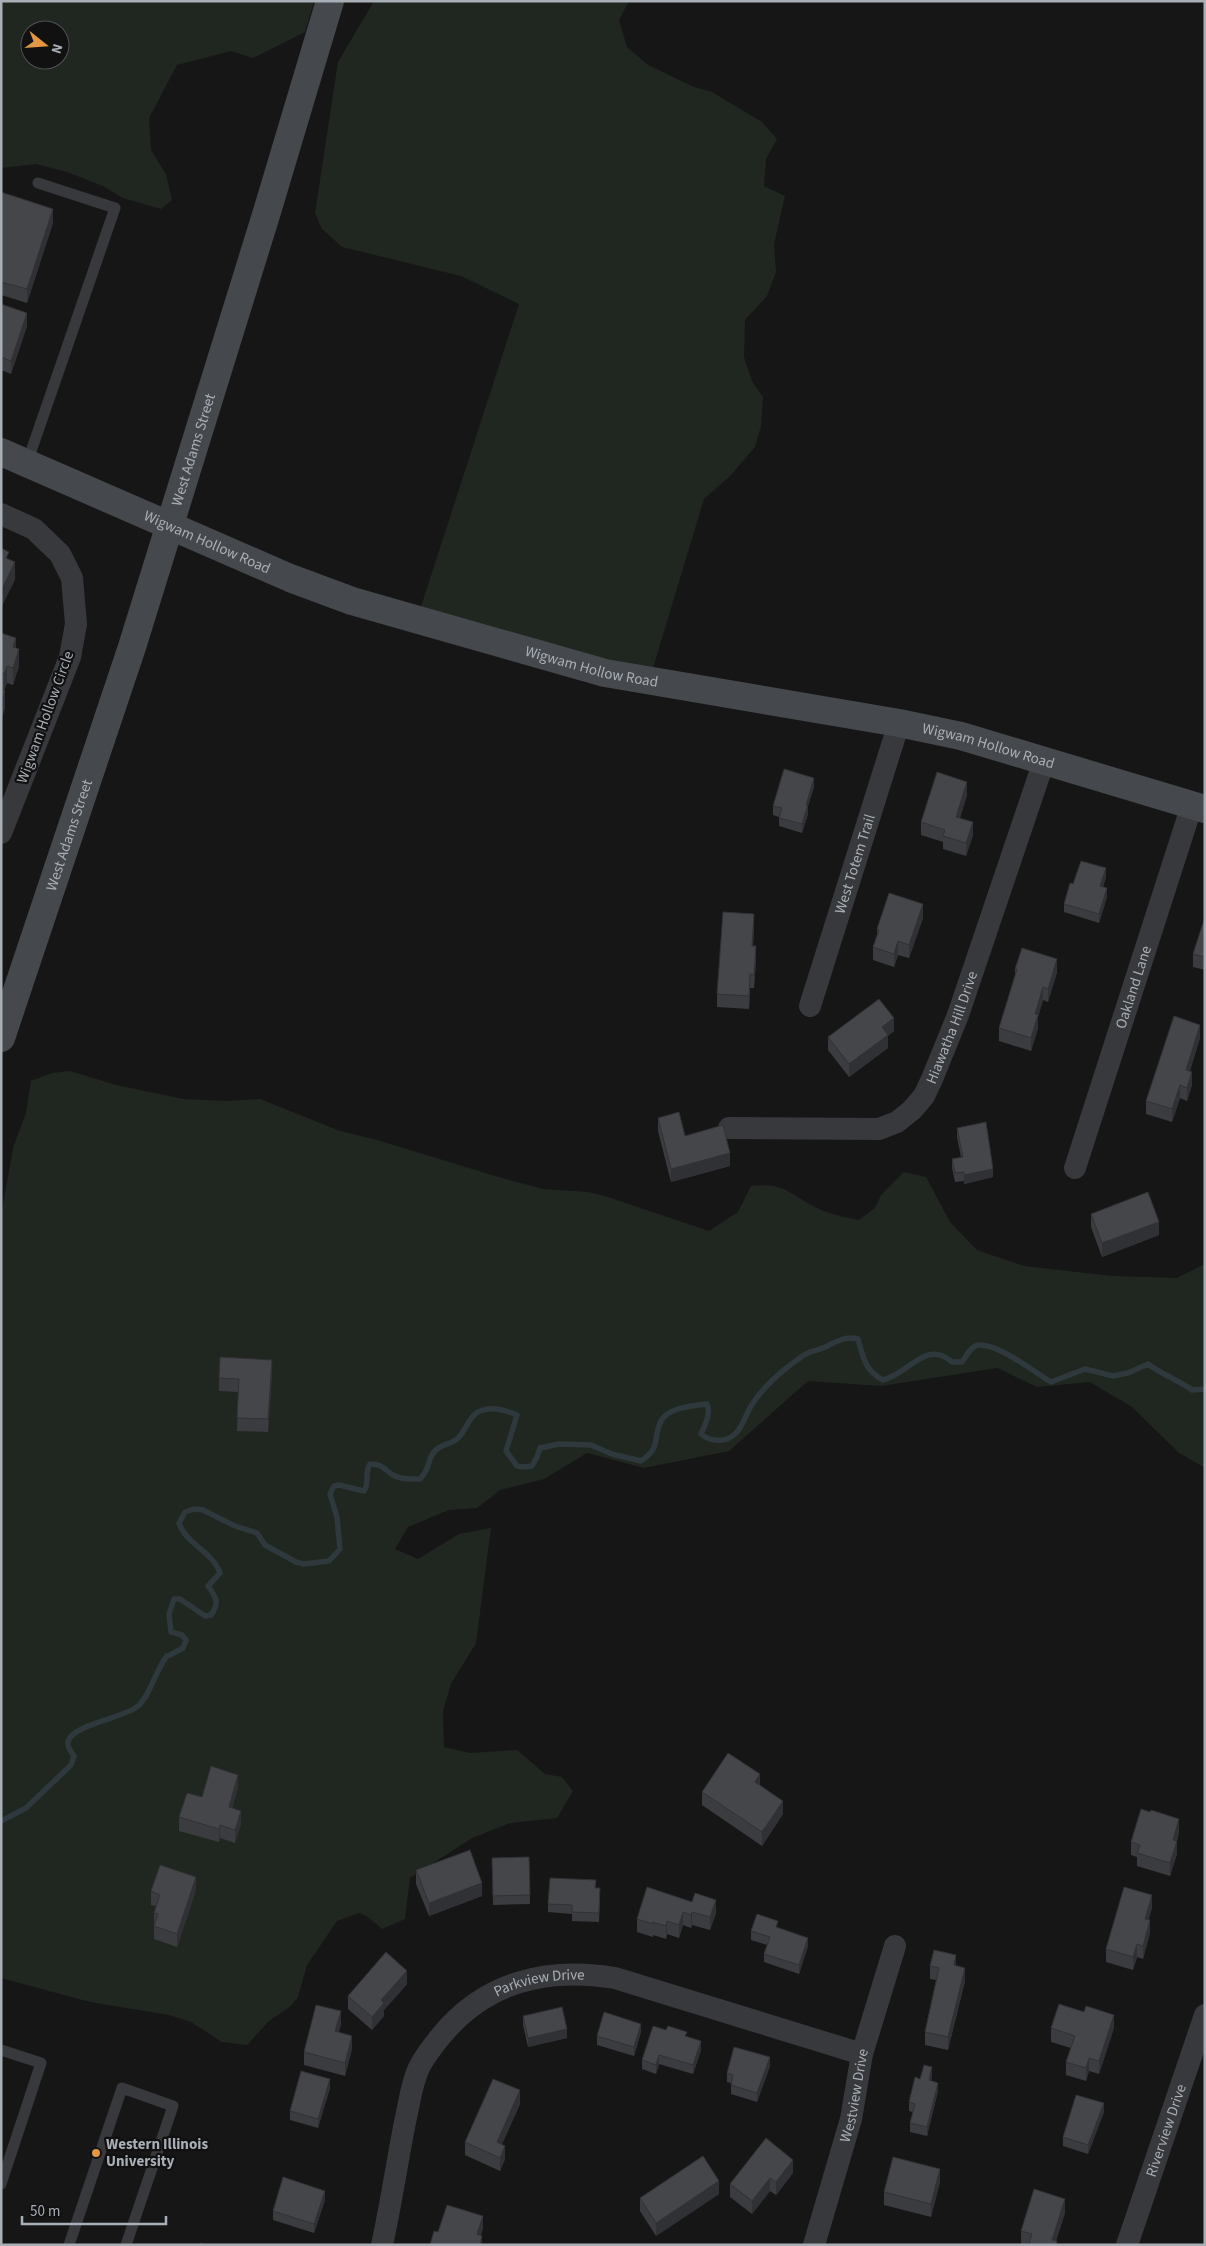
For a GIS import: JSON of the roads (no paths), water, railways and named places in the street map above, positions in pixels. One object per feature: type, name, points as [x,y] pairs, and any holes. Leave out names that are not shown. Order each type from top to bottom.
[{"type":"street","name":"West Adams Street","points":[[1,1038],[132,647],[330,1]]},
{"type":"street","name":"Wigwam Hollow Road","points":[[1,452],[170,524],[290,578],[352,601],[604,673],[961,736],[1199,807]]},
{"type":"street","name":"Wigwam Hollow Circle","points":[[1,514],[34,529],[60,554],[72,578],[76,624],[70,657],[1,833]]},
{"type":"street","name":"West Totem Trail","points":[[810,1006],[900,724]]},
{"type":"street","name":"Hiawatha Hill Drive","points":[[729,1128],[879,1129],[897,1122],[912,1110],[924,1096],[958,1014],[1044,761]]},
{"type":"street","name":"Oakland Lane","points":[[1075,1168],[1199,807]]},
{"type":"street","name":"Westview Drive","points":[[814,2245],[851,2119],[862,2054],[896,1946]]},
{"type":"street","name":"Parkview Drive","points":[[382,2245],[393,2196],[399,2154],[418,2070],[432,2048],[461,2016],[489,1996],[513,1984],[538,1977],[564,1973],[590,1974],[615,1978],[862,2054]]},
{"type":"street","name":"Riverview Drive","points":[[1127,2245],[1196,2066],[1205,2014]]},
{"type":"lane","points":[[27,463],[114,208],[38,182]]},
{"type":"lane","points":[[1,2050],[41,2063],[1,2184]]},
{"type":"lane","points":[[68,2245],[122,2088],[173,2106],[126,2245]]},
{"type":"waterway","points":[[170,1655],[183,1648],[186,1640],[182,1635],[171,1632],[169,1614],[174,1599],[180,1599],[205,1616],[211,1615],[214,1611],[216,1600],[208,1586],[220,1573],[212,1560],[193,1543],[183,1530],[179,1523],[185,1512],[194,1509],[203,1510],[235,1526],[257,1533],[265,1545],[296,1562],[304,1564],[329,1561],[340,1549],[337,1517],[330,1494],[334,1486],[339,1485],[364,1491],[370,1464],[382,1466],[398,1477],[420,1479],[426,1472],[434,1452],[439,1447],[457,1439],[473,1416],[483,1410],[494,1409],[517,1415],[506,1451],[517,1466],[532,1466],[540,1448],[559,1444],[591,1445],[612,1454],[641,1461],[652,1451],[658,1427],[664,1416],[682,1408],[707,1404],[708,1416],[701,1434],[714,1440],[728,1439],[743,1423],[751,1406],[762,1391],[782,1372],[807,1353],[846,1338],[858,1339],[868,1368],[883,1380],[902,1371],[918,1360],[934,1354],[943,1356],[952,1362],[962,1362],[971,1350],[978,1345],[1005,1353],[1051,1382],[1085,1369],[1113,1376],[1128,1373],[1148,1364],[1192,1390],[1205,1389]]},
{"type":"waterway","points":[[1,1821],[26,1808],[71,1765],[74,1756],[68,1742],[72,1736],[88,1726],[121,1715],[138,1706],[146,1696],[167,1656]]},
{"type":"place","name":"Western Illinois University","points":[[96,2153]]}]
